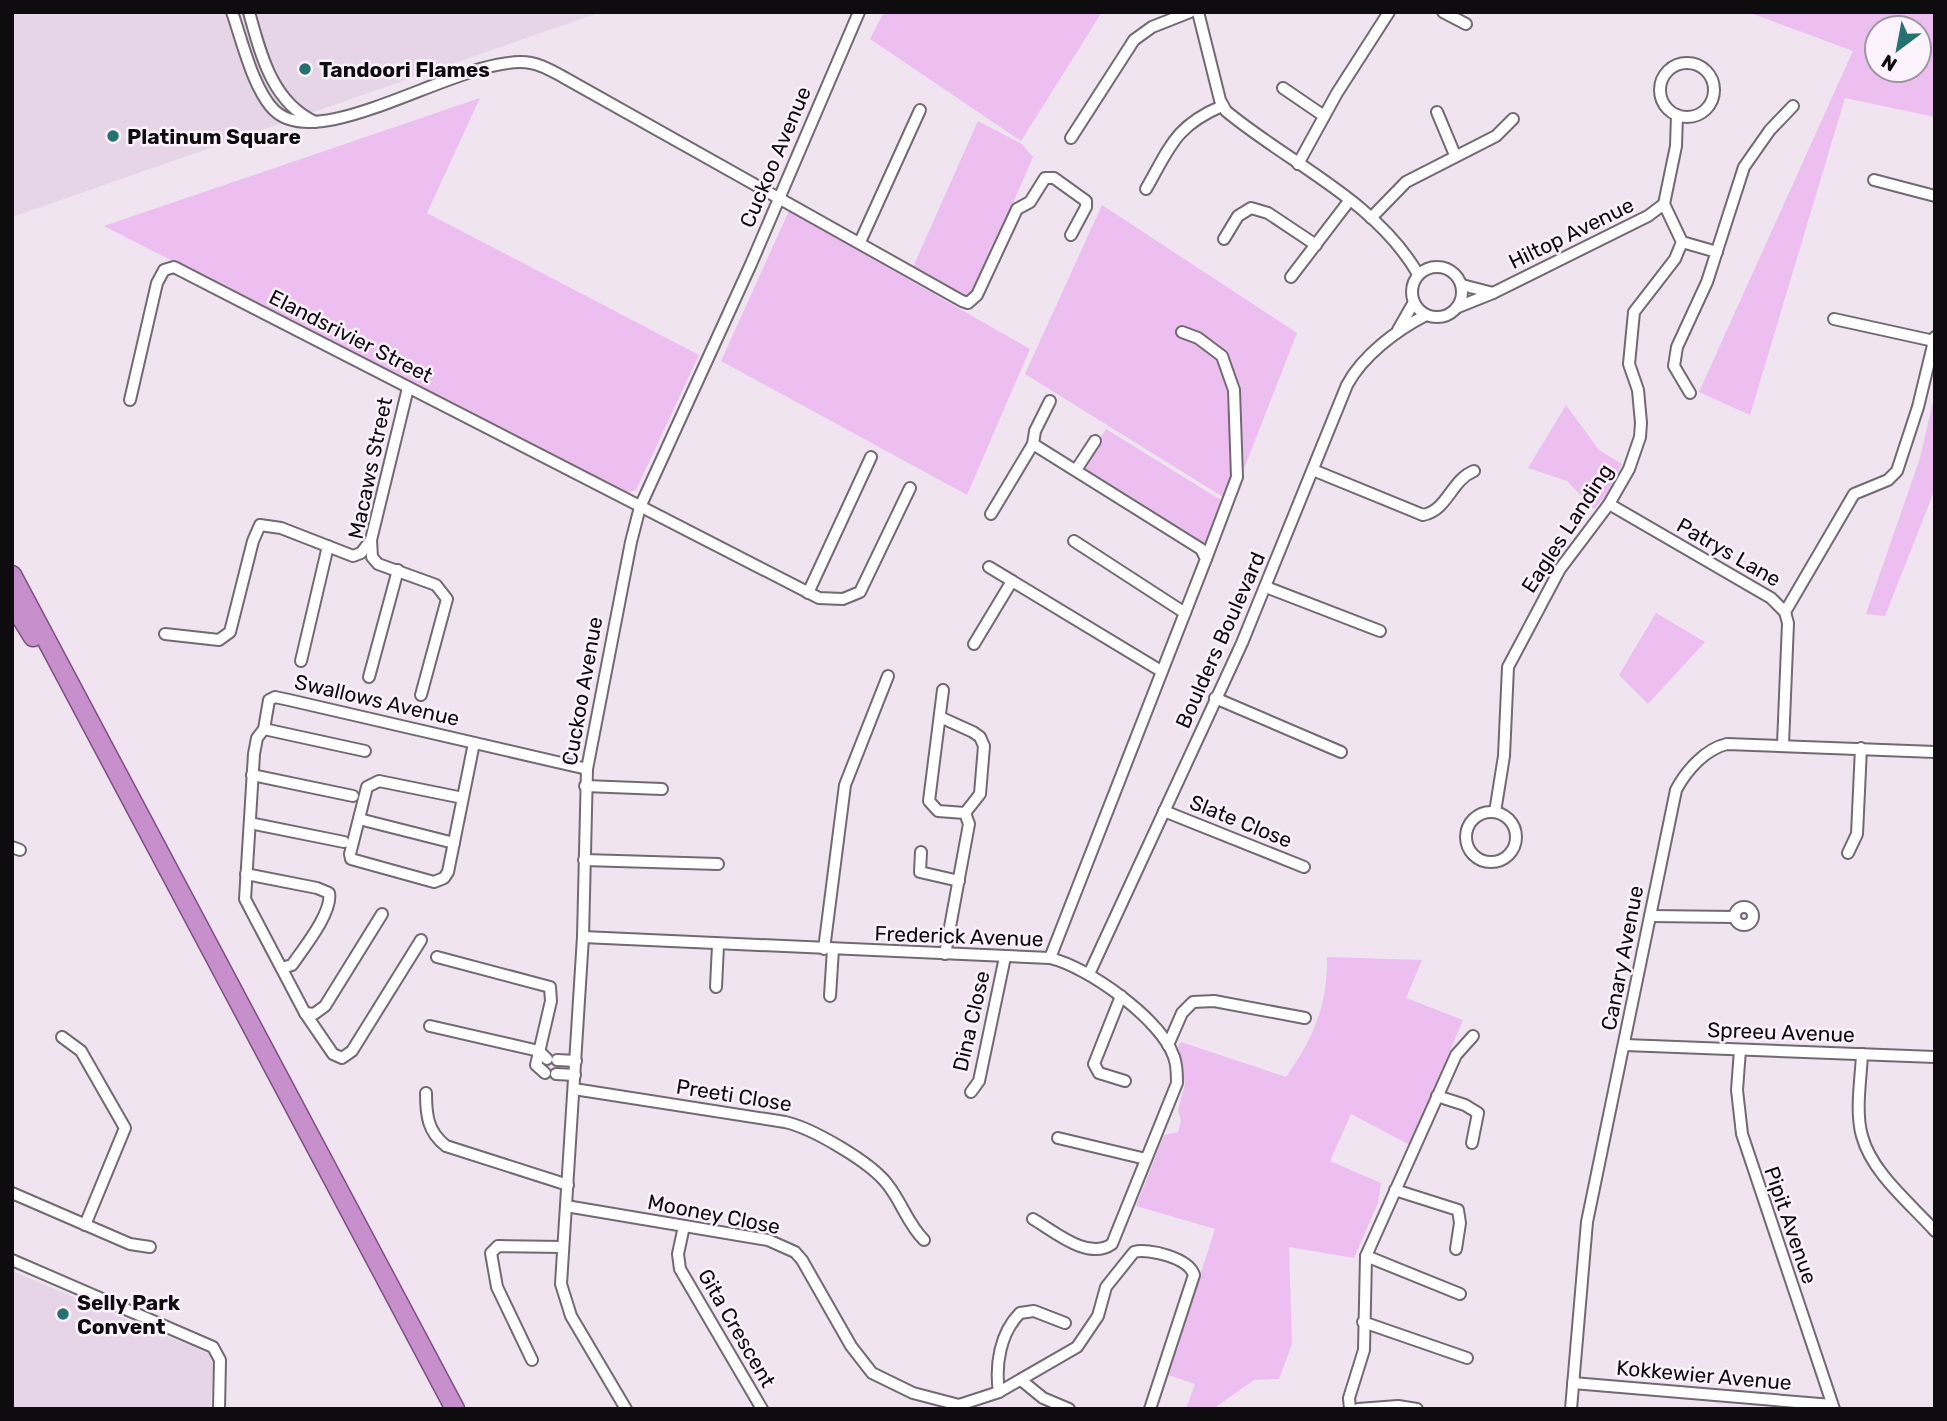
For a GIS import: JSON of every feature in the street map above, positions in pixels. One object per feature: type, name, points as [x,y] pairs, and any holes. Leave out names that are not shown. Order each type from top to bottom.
[{"type":"highway","points":[[12,575],[455,1409]]},
{"type":"highway","points":[[12,603],[79,703]]},
{"type":"street","points":[[232,12],[268,103],[291,121],[316,122],[345,116],[493,67],[530,63],[565,78],[968,303],[977,295],[1017,209],[1030,202],[1045,178],[1054,178],[1086,201],[1086,207],[1070,235]]},
{"type":"street","points":[[249,12],[282,98],[299,115],[316,122]]},
{"type":"street","name":"Cuckoo Avenue","points":[[626,1409],[566,1307],[561,1284],[583,937],[585,786],[598,700],[640,507],[859,12]]},
{"type":"street","points":[[1071,138],[1134,40],[1152,27],[1190,12]]},
{"type":"street","points":[[1198,12],[1222,106],[1371,218],[1406,254],[1418,274]]},
{"type":"street","points":[[1298,164],[1324,116],[1389,12]]},
{"type":"street","points":[[1443,12],[1466,24]]},
{"type":"street","points":[[1684,62],[1701,66],[1713,80],[1713,98],[1703,112],[1694,116],[1677,115],[1663,103],[1660,95],[1662,77],[1675,65],[1684,62]]},
{"type":"street","points":[[1283,88],[1324,116]]},
{"type":"street","points":[[1146,189],[1183,128],[1222,106]]},
{"type":"street","points":[[1690,393],[1674,366],[1674,356],[1717,252],[1744,167],[1770,130],[1793,106]]},
{"type":"street","points":[[860,242],[920,110]]},
{"type":"street","points":[[1437,112],[1455,155]]},
{"type":"street","points":[[1677,115],[1676,146],[1664,204],[1682,242],[1717,252]]},
{"type":"street","points":[[1371,218],[1406,182],[1496,136],[1513,119]]},
{"type":"street","points":[[1874,180],[1935,196]]},
{"type":"street","points":[[1291,277],[1349,201]]},
{"type":"street","name":"Hiltop Avenue","points":[[1426,315],[1446,315],[1648,216],[1664,204]]},
{"type":"street","points":[[1224,239],[1238,216],[1251,208],[1268,213],[1316,245]]},
{"type":"street","name":"Eagles Landing","points":[[1495,812],[1504,756],[1508,667],[1560,569],[1609,504],[1629,469],[1640,438],[1638,390],[1629,364],[1634,312],[1675,259],[1682,242]]},
{"type":"street","name":"Hiltop Avenue","points":[[1406,254],[1430,267],[1449,269],[1462,285],[1493,293]]},
{"type":"street","name":"Elandsrivier Street","points":[[130,400],[157,283],[164,270],[174,267],[827,601],[850,598],[860,592],[910,488]]},
{"type":"street","points":[[1426,315],[1414,302],[1412,285],[1418,274],[1430,267]]},
{"type":"street","points":[[1458,307],[1462,285]]},
{"type":"street","name":"Boulders Boulevard","points":[[1397,332],[1414,302]]},
{"type":"street","name":"Boulders Boulevard","points":[[1089,974],[1266,587],[1353,374],[1397,332],[1426,315]]},
{"type":"street","points":[[1785,612],[1854,494],[1888,480],[1897,471],[1918,407],[1934,339],[1834,318]]},
{"type":"street","points":[[1050,958],[1237,477],[1234,390],[1222,356],[1198,338],[1182,332]]},
{"type":"street","name":"Macaws Street","points":[[398,570],[378,564],[372,557],[371,540],[408,388]]},
{"type":"street","points":[[991,514],[1034,444],[1035,431],[1050,401]]},
{"type":"street","points":[[1076,470],[1095,441]]},
{"type":"street","points":[[1034,444],[1201,549],[1206,559]]},
{"type":"street","points":[[808,593],[871,457]]},
{"type":"street","points":[[1313,470],[1423,515],[1438,509],[1456,482],[1474,471]]},
{"type":"street","name":"Patrys Lane","points":[[1609,504],[1771,598],[1785,612],[1788,634],[1783,744]]},
{"type":"street","points":[[165,634],[219,640],[226,637],[233,626],[253,541],[260,525],[281,528],[353,556],[360,553],[371,540]]},
{"type":"street","points":[[1073,541],[1185,613]]},
{"type":"street","points":[[301,661],[328,547]]},
{"type":"street","points":[[989,567],[1161,671]]},
{"type":"street","points":[[369,677],[398,570],[436,585],[447,599],[421,695]]},
{"type":"street","points":[[974,644],[1012,581]]},
{"type":"street","points":[[1266,587],[1380,631]]},
{"type":"street","points":[[830,996],[829,949],[845,785],[888,676]]},
{"type":"street","points":[[943,690],[929,801],[938,811],[965,813]]},
{"type":"street","name":"Swallows Avenue","points":[[421,940],[346,1057],[333,1054],[305,1013],[248,907],[246,874],[253,775],[257,738],[264,729],[267,704],[275,697],[587,769]]},
{"type":"street","points":[[1215,698],[1341,752]]},
{"type":"street","points":[[940,717],[973,732],[980,737],[984,746],[980,794],[965,813]]},
{"type":"street","points":[[264,729],[365,751]]},
{"type":"street","points":[[463,798],[379,781],[367,787],[351,859],[434,882],[444,878],[448,872],[454,843],[463,798],[474,743]]},
{"type":"street","name":"Canary Avenue","points":[[1571,1409],[1587,1222],[1625,1045],[1671,806],[1683,778],[1705,755],[1721,745],[1783,744],[1935,752]]},
{"type":"street","points":[[1848,853],[1857,834],[1861,748]]},
{"type":"street","points":[[253,775],[353,796]]},
{"type":"street","points":[[585,786],[662,789]]},
{"type":"street","name":"Slate Close","points":[[1164,811],[1304,867]]},
{"type":"street","points":[[1495,812],[1512,823],[1515,844],[1502,859],[1488,861],[1471,850],[1466,837],[1475,818],[1495,812]]},
{"type":"street","points":[[945,954],[969,824],[965,813]]},
{"type":"street","points":[[359,819],[454,843]]},
{"type":"street","points":[[250,823],[344,842]]},
{"type":"street","points":[[921,852],[920,873],[958,881]]},
{"type":"street","points":[[584,860],[718,864]]},
{"type":"street","points":[[246,874],[317,888],[329,893],[330,903],[325,914],[292,965],[282,968]]},
{"type":"street","points":[[305,1013],[314,1014],[325,1006],[382,914]]},
{"type":"street","points":[[1650,916],[1735,917]]},
{"type":"street","name":"Frederick Avenue","points":[[583,937],[1050,958],[1069,963],[1089,974],[1121,996],[1168,1045],[1176,1067],[1177,1083],[1116,1238],[1107,1248],[1092,1249],[1076,1244],[1033,1219]]},
{"type":"street","points":[[716,988],[718,945]]},
{"type":"street","points":[[437,957],[550,987],[547,1057],[537,1069],[551,1074],[575,1075]]},
{"type":"street","name":"Dina Close","points":[[971,1091],[979,1081],[1005,957]]},
{"type":"street","points":[[1121,996],[1094,1064],[1099,1073],[1125,1081]]},
{"type":"street","points":[[1168,1045],[1182,1013],[1193,1002],[1214,1001],[1305,1018]]},
{"type":"street","points":[[430,1026],[547,1057],[576,1061]]},
{"type":"street","points":[[1350,1409],[1349,1398],[1364,1350],[1366,1256],[1455,1055],[1473,1036]]},
{"type":"street","points":[[62,1037],[80,1051],[125,1128],[85,1224]]},
{"type":"street","name":"Spreeu Avenue","points":[[1625,1045],[1935,1057]]},
{"type":"street","name":"Pipit Avenue","points":[[1740,1050],[1737,1090],[1742,1134],[1833,1407]]},
{"type":"street","points":[[1862,1054],[1860,1124],[1865,1144],[1887,1178],[1935,1231]]},
{"type":"street","name":"Preeti Close","points":[[574,1088],[785,1122],[813,1130],[882,1179],[912,1228],[925,1240]]},
{"type":"street","points":[[426,1093],[428,1123],[436,1137],[446,1146],[568,1185]]},
{"type":"street","points":[[1437,1096],[1478,1113],[1472,1143]]},
{"type":"street","points":[[1058,1138],[1146,1159]]},
{"type":"street","points":[[1395,1190],[1458,1210],[1461,1214],[1456,1250]]},
{"type":"street","points":[[12,1193],[130,1244],[150,1247]]},
{"type":"street","name":"Mooney Close","points":[[566,1206],[768,1240],[795,1252],[834,1312],[861,1362],[884,1380],[913,1393],[959,1405],[999,1392],[1084,1340],[1098,1316],[1106,1287],[1127,1258],[1140,1250],[1172,1258],[1192,1269],[1191,1286],[1150,1409]]},
{"type":"street","name":"Gita Crescent","points":[[684,1226],[678,1254],[680,1269],[762,1409]]},
{"type":"street","points":[[532,1360],[497,1287],[491,1253],[498,1246],[563,1247]]},
{"type":"street","points":[[1366,1256],[1460,1294]]},
{"type":"street","points":[[12,1260],[213,1348],[221,1367],[219,1409]]},
{"type":"street","points":[[999,1392],[998,1359],[1011,1325],[1020,1313],[1034,1311],[1065,1323]]},
{"type":"street","points":[[1363,1322],[1467,1358]]},
{"type":"street","points":[[1021,1380],[1043,1398],[1069,1409]]},
{"type":"street","name":"Kokkewier Avenue","points":[[1573,1383],[1833,1407]]},
{"type":"street","points":[[1358,1409],[1398,1406],[1417,1409]]},
{"type":"shaded area","points":[[12,12],[601,12],[12,217]]},
{"type":"shaded area","points":[[884,12],[1102,12],[1021,141],[870,39]]},
{"type":"shaded area","points":[[1748,12],[1935,12],[1935,117],[1845,98],[1750,415],[1699,392],[1853,51]]},
{"type":"shaded area","points":[[480,98],[427,213],[699,355],[636,490],[627,493],[104,226]]},
{"type":"shaded area","points":[[978,121],[1022,144],[1033,157],[974,293],[961,296],[913,267]]},
{"type":"shaded area","points":[[1102,205],[1297,333],[1231,502],[1025,374]]},
{"type":"shaded area","points":[[789,211],[1030,349],[967,495],[721,361]]},
{"type":"shaded area","points":[[1935,393],[1935,489],[1885,616],[1866,614],[1920,458]]},
{"type":"shaded area","points":[[1566,405],[1599,450],[1622,464],[1607,494],[1594,509],[1567,481],[1528,468]]},
{"type":"shaded area","points":[[1106,429],[1224,502],[1206,547],[1085,470],[1084,465]]},
{"type":"shaded area","points":[[1656,613],[1705,642],[1648,704],[1619,675]]},
{"type":"shaded area","points":[[1327,957],[1422,960],[1406,998],[1463,1020],[1410,1145],[1351,1114],[1330,1161],[1381,1183],[1378,1203],[1354,1258],[1289,1247],[1292,1344],[1279,1379],[1254,1380],[1213,1409],[1186,1409],[1195,1384],[1168,1375],[1215,1229],[1136,1206],[1164,1135],[1178,1132],[1181,1121],[1178,1110],[1185,1084],[1178,1047],[1181,1042],[1286,1077],[1304,1049],[1317,1021],[1325,991]]},
{"type":"shaded area","name":"Selly Park Convent","points":[[12,1271],[214,1356],[210,1409],[12,1409]]},
{"type":"place","name":"Tandoori Flames","points":[[305,69]]},
{"type":"place","name":"Platinum Square","points":[[113,136]]},
{"type":"place","name":"Selly Park Convent","points":[[63,1314]]}]
